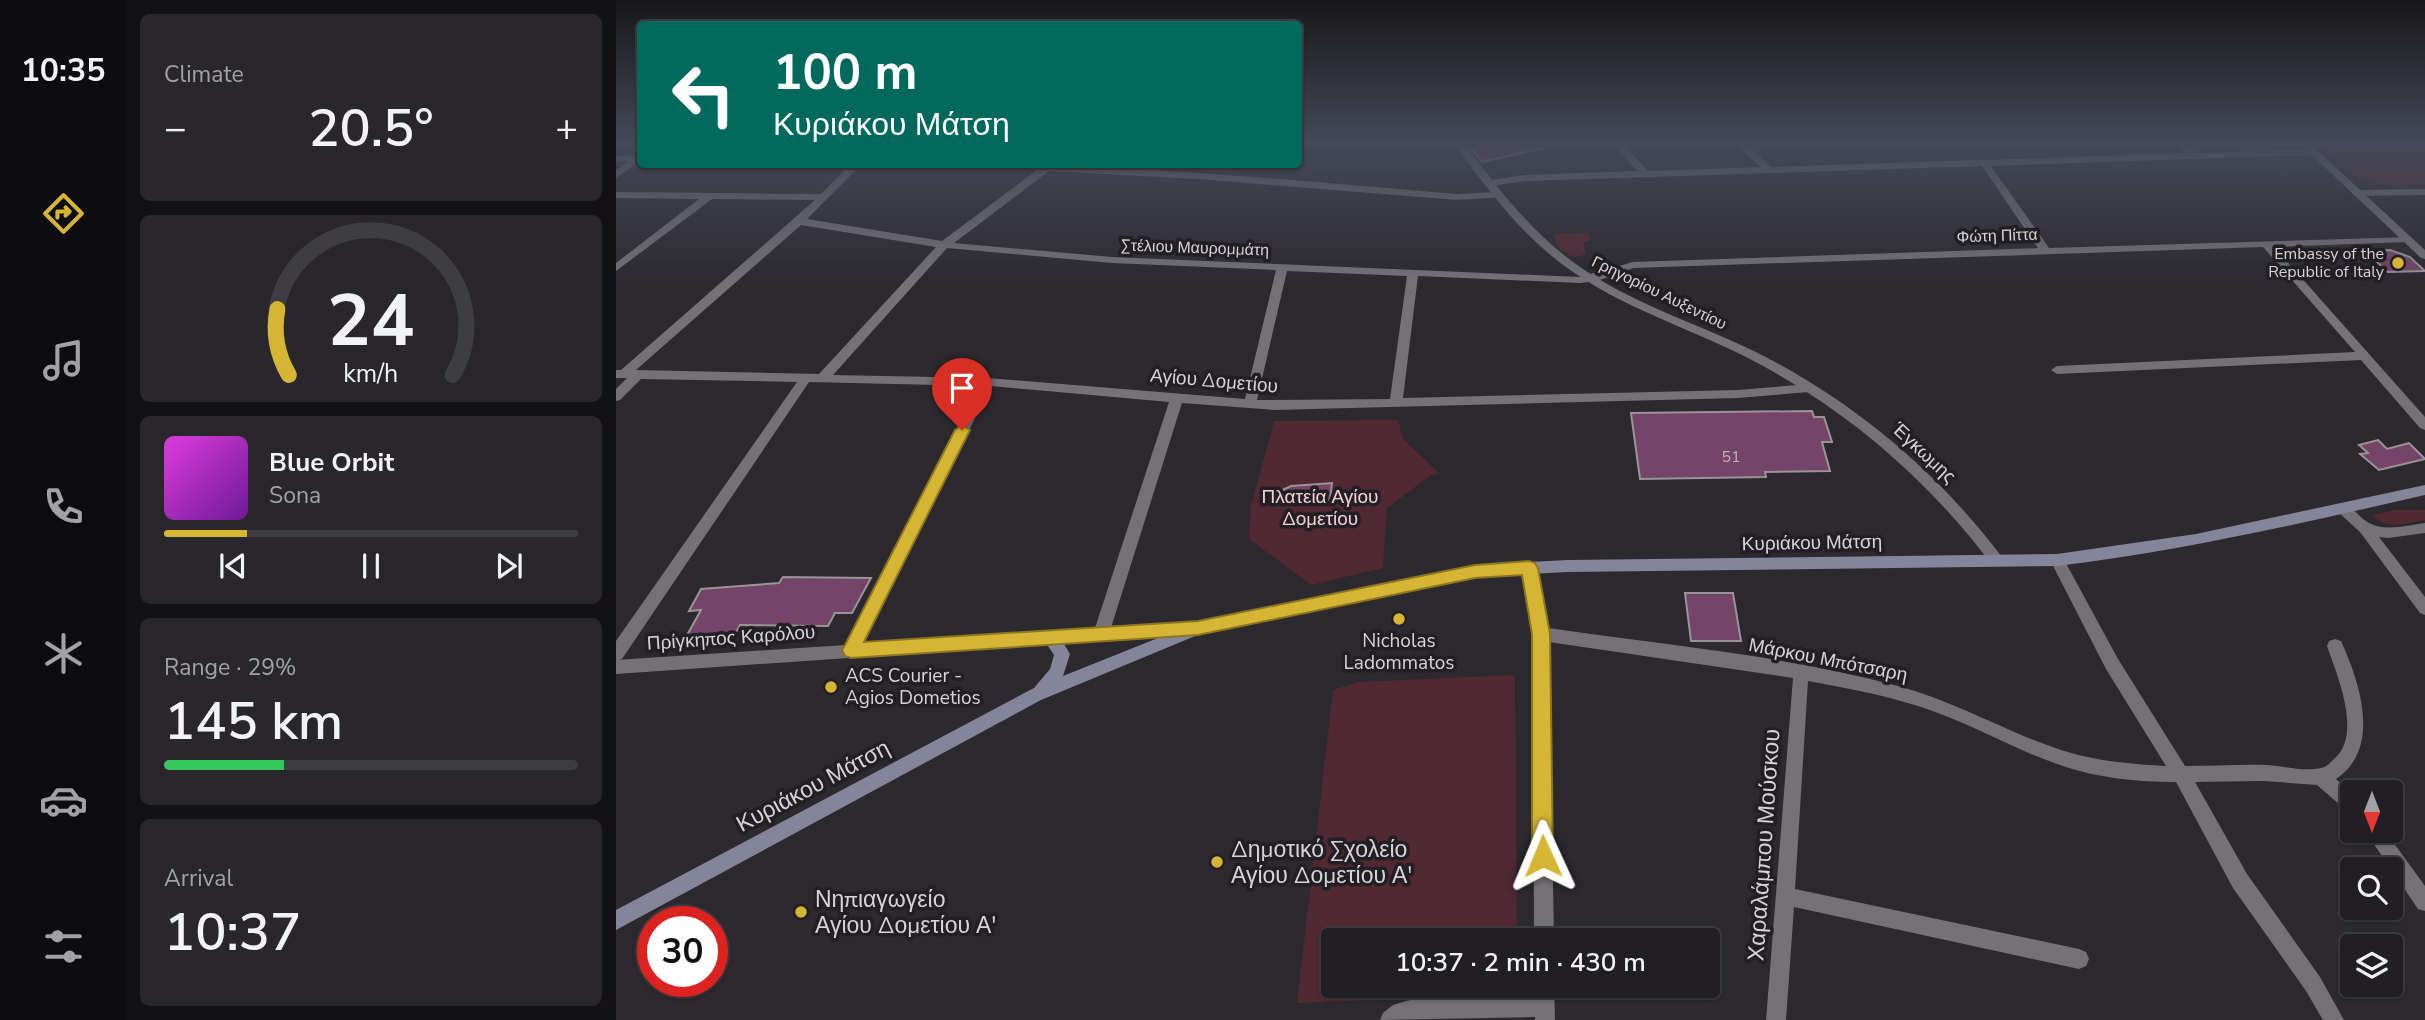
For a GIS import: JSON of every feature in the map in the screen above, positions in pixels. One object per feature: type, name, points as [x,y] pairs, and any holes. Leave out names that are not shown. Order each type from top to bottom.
[{"type":"main road","name":"Κυριάκου Μάτση","points":[[616,920],[1035,695],[1198,628],[1475,571],[2057,560],[2185,543],[2425,490]]},
{"type":"main road","name":"Κυριάκου Μάτση","points":[[1035,695],[1057,672],[1062,654],[1054,641],[1042,637]]},
{"type":"street","points":[[619,374],[799,221],[832,189]]},
{"type":"street","points":[[823,378],[944,245],[1019,189]]},
{"type":"street","points":[[1342,189],[1457,197],[1498,195]]},
{"type":"street","name":"Γρηγορίου Αυξεντίου","points":[[1494,189],[1554,253],[1592,279],[1639,304],[1750,354],[1809,388]]},
{"type":"street","points":[[2002,189],[2045,250]]},
{"type":"street","points":[[2352,189],[2425,256]]},
{"type":"street","points":[[2357,193],[2425,192]]},
{"type":"street","points":[[616,195],[824,197]]},
{"type":"street","points":[[616,268],[709,196]]},
{"type":"street","name":"Στέλιου Μαυρομμάτη","points":[[799,221],[944,245],[1112,260],[1592,279]]},
{"type":"street","name":"Φώτη Πίττα","points":[[1592,279],[1610,270],[1633,265],[2407,239]]},
{"type":"street","points":[[2266,243],[2425,425]]},
{"type":"street","points":[[1250,404],[1282,267]]},
{"type":"street","points":[[1396,404],[1413,273]]},
{"type":"street","points":[[2057,370],[2364,356]]},
{"type":"street","name":"Αγίου Δομετίου","points":[[619,374],[987,382],[1302,407],[1738,394],[1809,388]]},
{"type":"street","points":[[616,397],[637,375]]},
{"type":"street","points":[[616,654],[806,378]]},
{"type":"street","points":[[851,650],[987,382]]},
{"type":"street","name":"Έγκωμης","points":[[1809,388],[1863,424],[1904,458],[1976,532],[1997,561]]},
{"type":"street","points":[[1101,634],[1177,397]]},
{"type":"street","points":[[2343,508],[2365,528],[2425,609]]},
{"type":"street","points":[[2365,528],[2388,533],[2425,528]]},
{"type":"street","points":[[2057,560],[2112,664],[2240,881],[2313,984],[2334,1020]]},
{"type":"street","points":[[1529,568],[1541,634],[1544,928]]},
{"type":"street","name":"Κυριάκου Μάτση","points":[[1101,634],[1198,628]]},
{"type":"street","name":"Πρίγκηπος Καρόλου","points":[[616,667],[1101,634]]},
{"type":"street","name":"Μάρκου Μπότσαρη","points":[[1541,634],[1860,684],[1918,698],[2073,761],[2106,769],[2179,774],[2273,773],[2321,777]]},
{"type":"street","points":[[2335,646],[2358,725],[2350,752],[2343,763],[2321,777],[2340,794]]},
{"type":"street","name":"Χαραλάμπου Μούσκου","points":[[1776,1020],[1801,673]]},
{"type":"street","points":[[2383,844],[2425,902]]},
{"type":"street","points":[[1784,896],[2079,959]]},
{"type":"street","points":[[1390,1020],[1401,1012],[1417,1008],[1544,1013]]},
{"type":"green space","points":[[1589,233],[1590,241],[1583,242],[1586,254],[1573,258],[1557,246],[1554,234]]},
{"type":"green space","name":"Πλατεία Αγίου Δομετίου","points":[[1398,420],[1403,439],[1440,474],[1431,475],[1387,508],[1383,568],[1311,585],[1249,539],[1251,506],[1274,421]]},
{"type":"green space","points":[[2395,510],[2425,510],[2425,520],[2391,524],[2372,515]]},
{"type":"green space","points":[[1515,675],[1517,928],[1321,928],[1321,998],[1386,998],[1297,1003],[1333,690],[1358,682]]},
{"type":"building","name":"Embassy of the Republic of Italy","points":[[2390,250],[2410,257],[2425,271],[2388,272],[2365,251]]},
{"type":"building","points":[[1812,411],[1814,417],[1824,417],[1832,442],[1822,442],[1830,471],[1765,472],[1766,477],[1640,479],[1631,413]]},
{"type":"building","points":[[2378,440],[2387,449],[2409,443],[2425,459],[2379,470],[2360,454],[2368,453],[2359,445]]},
{"type":"building","points":[[1332,483],[1330,500],[1286,502],[1274,494],[1291,486]]},
{"type":"building","points":[[783,577],[871,578],[852,613],[835,613],[828,626],[740,625],[735,634],[686,637],[701,610],[689,611],[701,589],[779,583]]},
{"type":"building","points":[[1685,593],[1733,593],[1741,641],[1691,641]]},
{"type":"place","name":"Embassy of the Republic of Italy","points":[[2398,263]]},
{"type":"place","name":"Nicholas Ladommatos","points":[[1399,619]]},
{"type":"place","name":"ACS Courier - Agios Dometios","points":[[831,687]]},
{"type":"place","name":"Δημοτικό Σχολείο Αγίου Δομετίου Αʹ","points":[[1217,862]]},
{"type":"place","name":"Νηπιαγωγείο Αγίου Δομετίου Αʹ","points":[[801,912]]},
{"type":"route","points":[[962,430],[851,650],[1198,628],[1475,571],[1529,568],[1541,634],[1543,856]]}]
